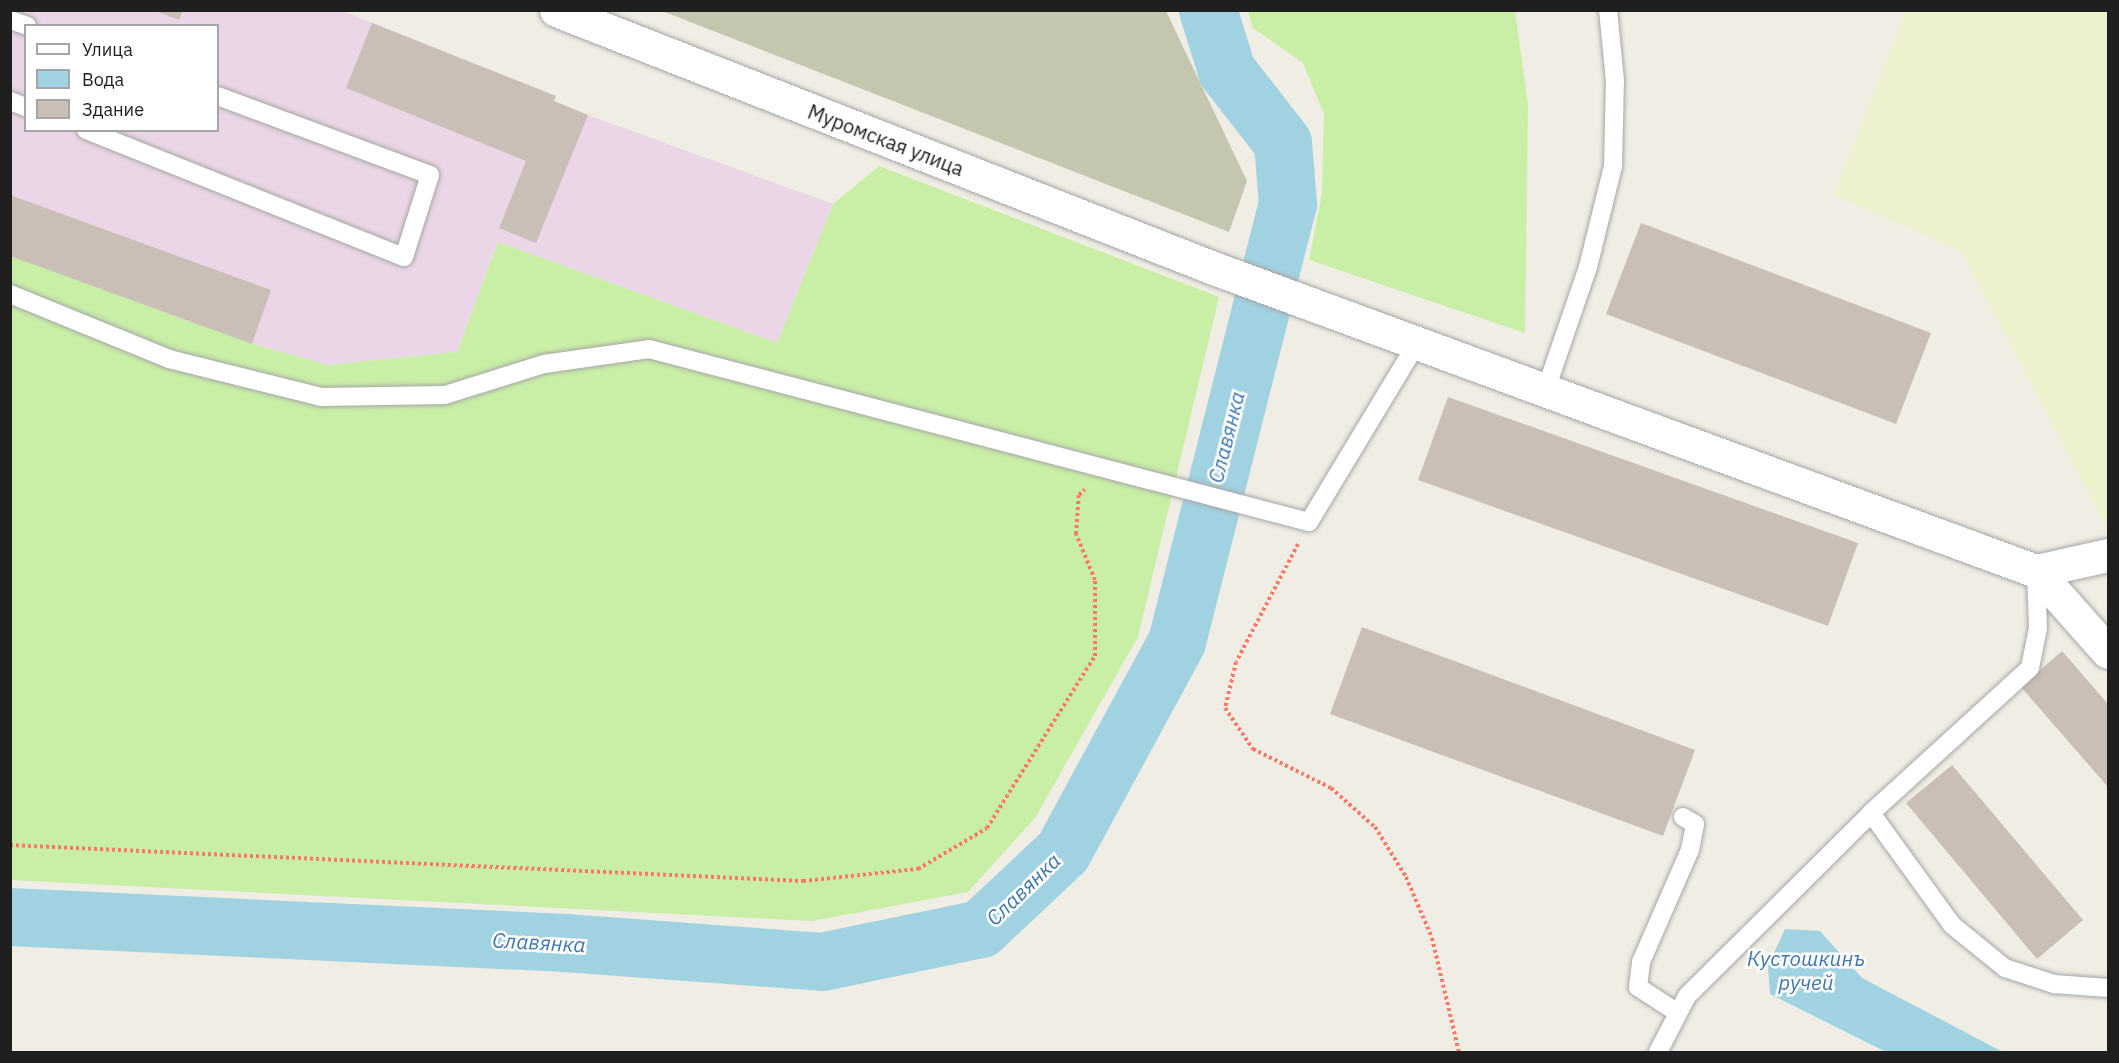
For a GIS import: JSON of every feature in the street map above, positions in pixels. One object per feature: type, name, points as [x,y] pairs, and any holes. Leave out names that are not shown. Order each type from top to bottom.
[{"type":"street","name":"Муромская улица","points":[[556,10],[1216,269],[2036,571]]},
{"type":"street","points":[[2109,555],[2036,571],[2109,652]]},
{"type":"lane","points":[[1545,392],[1588,267],[1613,166],[1615,81],[1608,10]]},
{"type":"lane","points":[[91,132],[404,256],[430,175],[219,96]]},
{"type":"lane","points":[[10,294],[169,359],[321,397],[445,395],[544,364],[649,349],[1109,465],[1309,522],[1417,343]]},
{"type":"lane","points":[[1658,1053],[1687,996],[1871,813],[2030,668],[2038,628],[2036,571]]},
{"type":"lane","points":[[1871,813],[1952,925],[2005,968],[2054,984],[2109,988]]},
{"type":"lane","points":[[1678,1013],[1638,987],[1641,962],[1690,850],[1695,824],[1683,817]]},
{"type":"path","points":[[10,845],[803,881],[918,869],[987,828],[1095,656],[1095,580],[1076,534],[1079,495],[1109,465]]},
{"type":"path","points":[[1309,522],[1236,662],[1225,708],[1252,749],[1331,789],[1375,827],[1406,877],[1432,938],[1459,1053]]},
{"type":"shaded area","points":[[1906,10],[2108,11],[2108,530],[1961,251],[1834,195]]},
{"type":"shaded area","points":[[10,11],[343,11],[556,96],[554,101],[588,115],[833,204],[777,343],[498,242],[457,352],[328,365],[252,344],[11,256]]},
{"type":"shaded area","points":[[662,11],[1166,11],[1247,181],[1229,232]]},
{"type":"green space","points":[[1248,11],[1515,11],[1528,105],[1525,333],[1309,260],[1322,193],[1324,114],[1303,63],[1253,28]]},
{"type":"green space","points":[[879,166],[1219,297],[1138,637],[1035,818],[968,892],[812,921],[11,880],[10,256],[252,344],[328,365],[457,352],[498,242],[777,343],[833,204]]},
{"type":"water","name":"Кустошкинъ ручей","points":[[1785,929],[1820,931],[1862,978],[2003,1052],[1886,1052],[1770,994],[1768,966]]},
{"type":"building","points":[[153,10],[183,10],[179,20]]},
{"type":"building","points":[[372,23],[556,96],[554,101],[588,115],[536,243],[499,228],[526,161],[346,88]]},
{"type":"building","points":[[10,195],[271,290],[252,344],[10,256]]},
{"type":"building","points":[[1641,223],[1931,333],[1896,424],[1606,314]]},
{"type":"building","points":[[1448,397],[1858,543],[1828,626],[1418,480]]},
{"type":"building","points":[[1362,627],[1695,750],[1663,836],[1330,714]]},
{"type":"building","points":[[2062,651],[2108,704],[2108,787],[2021,687]]},
{"type":"building","points":[[1952,765],[2083,920],[2037,959],[1906,803]]},
{"type":"waterway","name":"Славянка","points":[[10,917],[565,943],[822,962],[981,929],[1063,852],[1177,642],[1288,204],[1283,143],[1227,71],[1208,10]]}]
